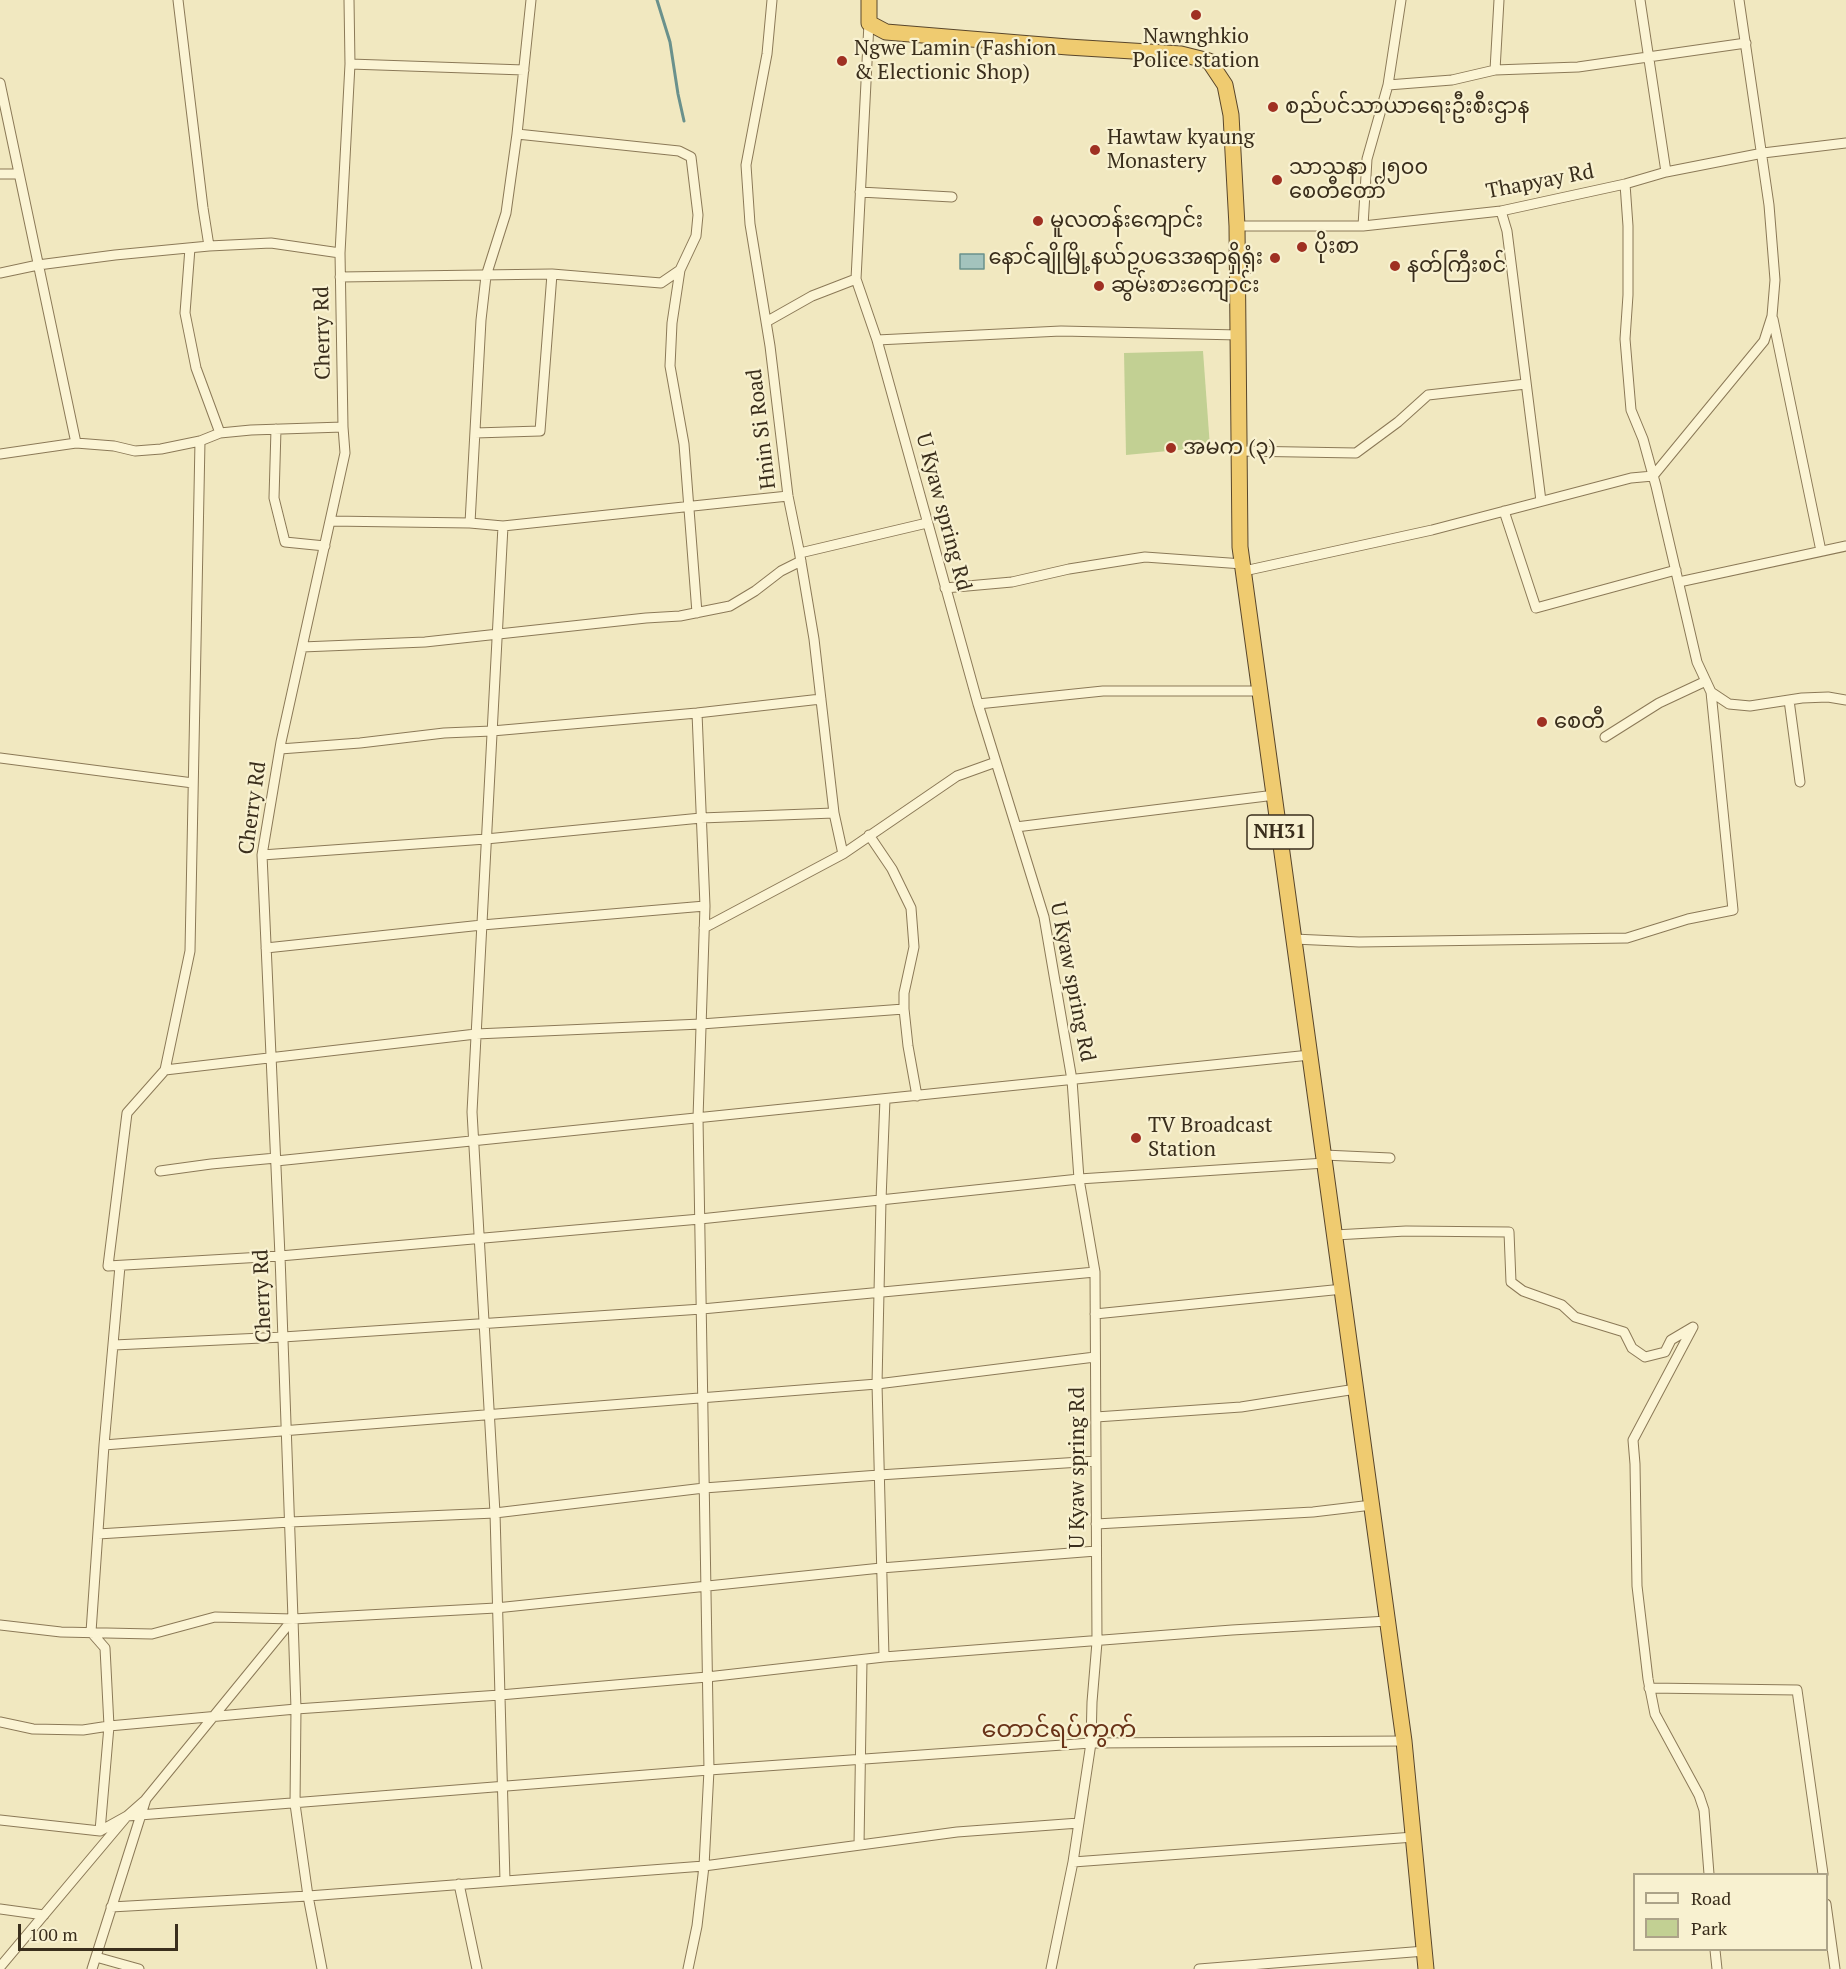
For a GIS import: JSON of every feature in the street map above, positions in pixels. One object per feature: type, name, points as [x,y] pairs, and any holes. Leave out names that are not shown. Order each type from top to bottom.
[{"type":"highway","points":[[869,0],[869,22]]},
{"type":"highway","name":"NH31","points":[[869,22],[885,32],[1181,54],[1209,61],[1225,85],[1231,115],[1237,226],[1240,546],[1404,1741],[1426,1969]]},
{"type":"street","points":[[178,0],[201,197],[209,246]]},
{"type":"street","name":"Cherry Rd","points":[[322,1969],[308,1896],[295,1804],[294,1624],[262,855],[280,749],[345,453],[340,252],[350,64],[349,0]]},
{"type":"street","points":[[470,523],[481,320],[486,276],[507,213],[531,0]]},
{"type":"street","name":"Hnin Si Road","points":[[772,0],[767,54],[746,165],[750,224],[766,322],[788,495],[814,639],[834,813],[843,854]]},
{"type":"street","points":[[1363,226],[1367,159],[1388,85],[1401,0]]},
{"type":"street","points":[[1495,70],[1498,0]]},
{"type":"street","points":[[1640,0],[1666,172]]},
{"type":"street","points":[[1739,0],[1769,205],[1775,280],[1773,316],[1821,551]]},
{"type":"street","name":"U Kyaw spring Rd","points":[[869,22],[856,279],[877,340],[978,704],[1044,917],[1072,1080],[1079,1179],[1095,1272],[1097,1642],[1091,1743],[1073,1862],[1051,1969]]},
{"type":"street","points":[[1388,85],[1452,80],[1495,70],[1578,67],[1746,43]]},
{"type":"street","points":[[350,64],[524,70]]},
{"type":"street","points":[[0,83],[75,442]]},
{"type":"street","points":[[517,134],[679,151],[691,157],[698,214],[696,236],[680,270],[672,323],[670,366],[684,444],[697,613]]},
{"type":"street","name":"Thapyay Rd","points":[[1237,226],[1363,226],[1501,211],[1666,172],[1763,153],[1846,143]]},
{"type":"street","points":[[0,174],[19,174]]},
{"type":"street","points":[[1294,939],[1359,942],[1627,938],[1688,919],[1733,909],[1711,692],[1697,662],[1653,476],[1632,410],[1625,339],[1628,295],[1628,226],[1624,183]]},
{"type":"street","points":[[860,192],[952,197]]},
{"type":"street","points":[[1501,211],[1507,231],[1541,501]]},
{"type":"street","points":[[0,273],[38,265],[115,255],[209,246],[271,243],[340,252]]},
{"type":"street","points":[[190,248],[186,313],[196,368],[220,433]]},
{"type":"street","points":[[340,277],[552,274],[661,283],[680,270]]},
{"type":"street","points":[[475,434],[540,431],[552,274]]},
{"type":"street","points":[[766,322],[812,296],[856,279]]},
{"type":"street","points":[[945,588],[1012,582],[1069,569],[1145,557],[1243,567],[1421,532],[1631,478],[1653,476],[1764,341],[1773,316]]},
{"type":"street","points":[[877,340],[1061,331],[1239,335]]},
{"type":"street","points":[[1240,451],[1356,453],[1398,422],[1428,395],[1526,384]]},
{"type":"street","points":[[0,454],[75,442],[114,446],[135,451],[161,449],[200,441],[220,433],[343,427]]},
{"type":"street","points":[[276,429],[274,498],[285,542],[325,546]]},
{"type":"street","points":[[200,441],[190,951],[165,1070],[127,1113],[108,1266],[280,1256],[700,1219],[1079,1179],[1324,1159],[1390,1158]]},
{"type":"street","points":[[330,521],[470,523],[503,526],[788,495]]},
{"type":"street","points":[[1504,511],[1536,608],[1676,570]]},
{"type":"street","points":[[302,647],[425,642],[697,613],[730,606],[755,591],[801,557],[927,523]]},
{"type":"street","points":[[503,526],[472,1112],[495,1513],[505,1881]]},
{"type":"street","points":[[1679,582],[1846,546]]},
{"type":"street","points":[[1605,737],[1659,703],[1706,681]]},
{"type":"street","points":[[978,704],[1103,691],[1260,691]]},
{"type":"street","points":[[1711,692],[1729,704],[1750,706],[1828,697],[1846,700]]},
{"type":"street","points":[[280,749],[444,733],[697,713],[821,699]]},
{"type":"street","points":[[1789,700],[1800,782]]},
{"type":"street","points":[[688,1969],[697,1926],[704,1866],[709,1770],[698,1118],[705,906],[697,713]]},
{"type":"street","points":[[0,758],[193,783]]},
{"type":"street","points":[[704,928],[843,854],[957,776],[996,762]]},
{"type":"street","points":[[1016,827],[1275,795]]},
{"type":"street","points":[[262,855],[486,838],[701,818],[834,813]]},
{"type":"street","points":[[869,835],[892,869],[911,908],[914,948],[904,993],[904,1009],[917,1096]]},
{"type":"street","points":[[266,948],[482,925],[705,906]]},
{"type":"street","points":[[165,1070],[476,1034],[701,1024],[904,1009]]},
{"type":"street","points":[[160,1171],[211,1164],[473,1141],[1310,1055]]},
{"type":"street","points":[[884,1658],[877,1384],[885,1099]]},
{"type":"street","points":[[1335,1235],[1406,1231],[1509,1232],[1511,1282],[1522,1291],[1563,1305],[1575,1317],[1624,1332],[1632,1348],[1645,1357],[1665,1352],[1671,1340],[1693,1327],[1633,1440],[1637,1586],[1649,1688],[1655,1714],[1702,1803],[1709,1873]]},
{"type":"street","points":[[100,1831],[109,1726],[105,1648],[91,1632],[104,1445],[120,1266]]},
{"type":"street","points":[[114,1345],[283,1337],[702,1309],[1095,1272]]},
{"type":"street","points":[[1095,1314],[1342,1289]]},
{"type":"street","points":[[104,1445],[877,1384],[1095,1357]]},
{"type":"street","points":[[1096,1417],[1241,1407],[1356,1389]]},
{"type":"street","points":[[98,1534],[290,1522],[495,1513],[704,1488],[1096,1461]]},
{"type":"street","points":[[1096,1524],[1313,1512],[1372,1505]]},
{"type":"street","points":[[0,1625],[61,1632],[152,1634],[215,1617],[294,1624],[1096,1551]]},
{"type":"street","points":[[0,1722],[33,1729],[83,1730],[296,1709],[500,1695],[707,1677],[884,1658],[1232,1630],[1388,1621]]},
{"type":"street","points":[[0,1967],[127,1816],[146,1799],[212,1717],[294,1624]]},
{"type":"street","points":[[859,1845],[862,1660]]},
{"type":"street","points":[[1649,1688],[1797,1690],[1823,1873]]},
{"type":"street","points":[[0,1820],[100,1831],[127,1816],[709,1770],[1091,1743],[1404,1741]]},
{"type":"street","points":[[92,1969],[146,1799]]},
{"type":"street","points":[[111,1907],[308,1896],[704,1866],[957,1832],[1079,1823]]},
{"type":"street","points":[[1073,1862],[1414,1837]]},
{"type":"street","points":[[459,1884],[477,1969]]},
{"type":"street","points":[[0,1909],[44,1915]]},
{"type":"street","points":[[1828,1912],[1835,1969]]},
{"type":"street","points":[[1199,1969],[1425,1951]]},
{"type":"street","points":[[1715,1951],[1717,1969]]},
{"type":"street","points":[[96,1957],[139,1969]]},
{"type":"green space","points":[[1203,351],[1210,447],[1126,455],[1124,353]]},
{"type":"water","points":[[960,254],[984,254],[984,269],[960,269]]},
{"type":"waterway","points":[[657,0],[670,42],[684,121]]},
{"type":"place","name":"Nawnghkio Police station","points":[[1196,15]]},
{"type":"place","name":"Ngwe Lamin (Fashion & Electionic Shop)","points":[[842,61]]},
{"type":"place","name":"စည်ပင်သာယာရေးဦးစီးဌာန","points":[[1273,107]]},
{"type":"place","name":"Hawtaw kyaung Monastery","points":[[1095,150]]},
{"type":"place","name":"သာသနာ ၂၅၀၀ စေတီတော်","points":[[1277,180]]},
{"type":"place","name":"မူလတန်းကျောင်း","points":[[1038,221]]},
{"type":"place","name":"ပိုးစာ","points":[[1302,247]]},
{"type":"place","name":"နောင်ချိုမြို့နယ်ဥပဒေအရာရှိရုံး","points":[[1275,258]]},
{"type":"place","name":"နတ်ကြီးစင်","points":[[1395,266]]},
{"type":"place","name":"ဆွမ်းစားကျောင်း","points":[[1099,286]]},
{"type":"place","name":"အမက (၃)","points":[[1171,448]]},
{"type":"place","name":"စေတီ","points":[[1542,722]]},
{"type":"place","name":"TV Broadcast Station","points":[[1136,1138]]},
{"type":"district","name":"တောင်ရပ်ကွက်","points":[[1059,1730]]}]
